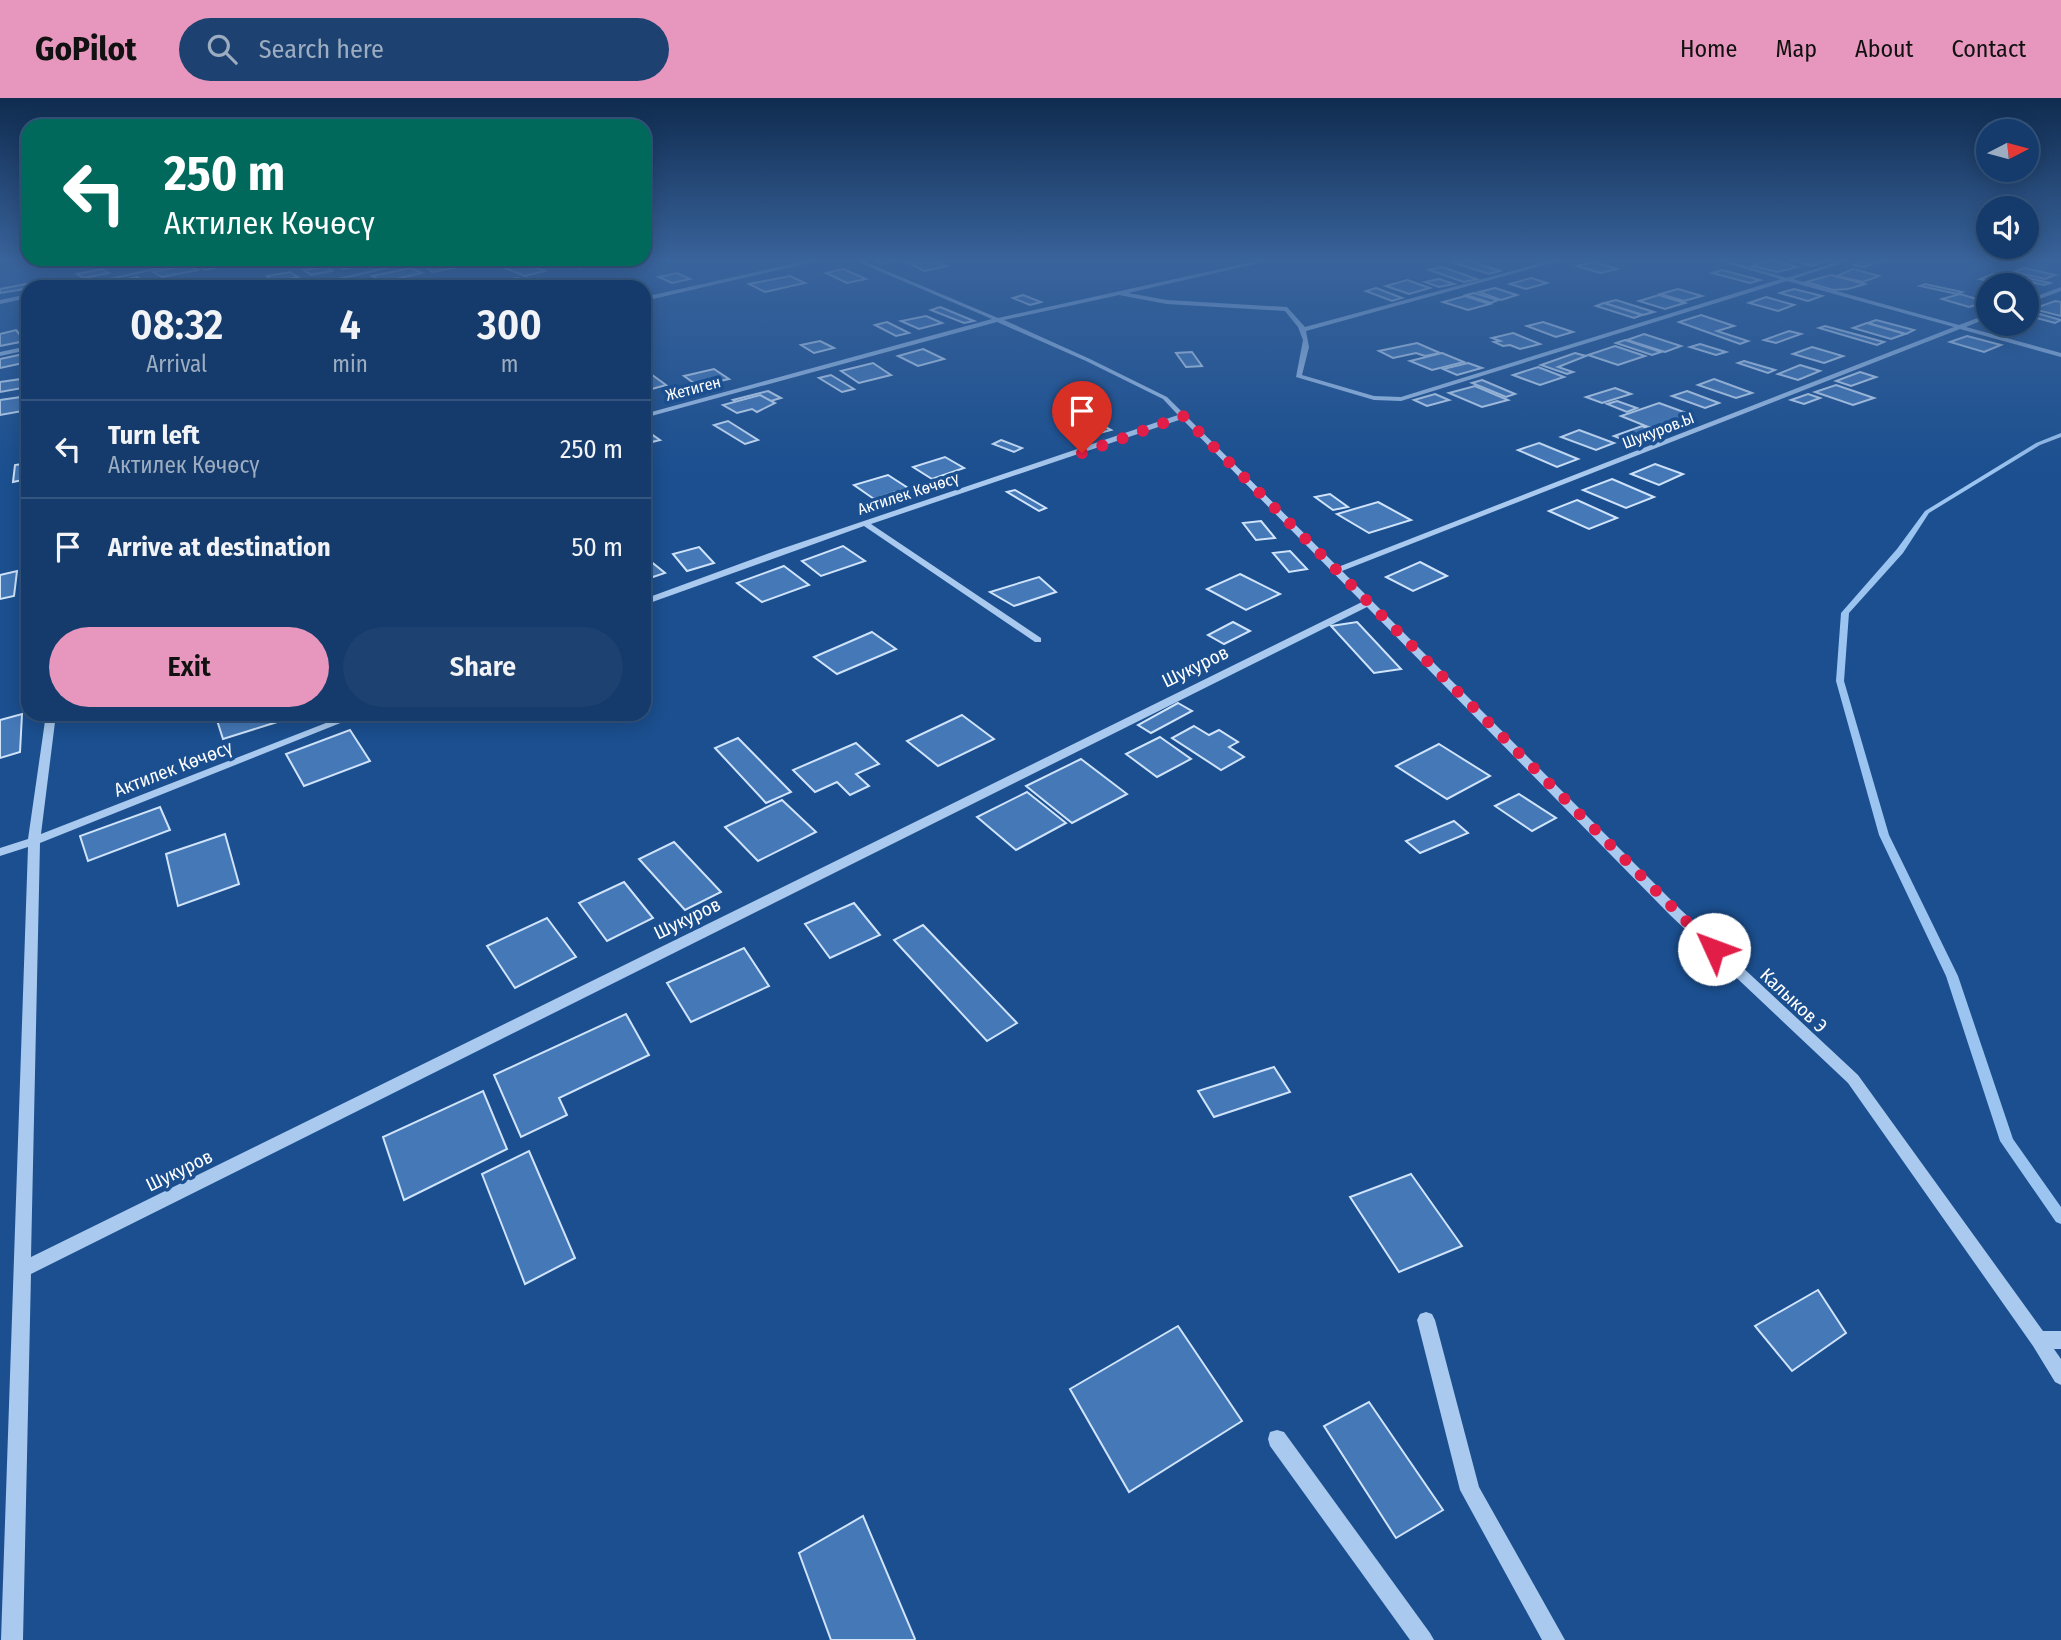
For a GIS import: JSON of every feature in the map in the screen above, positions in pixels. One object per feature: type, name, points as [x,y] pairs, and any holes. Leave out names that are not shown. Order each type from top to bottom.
[{"type":"street","name":"Жетиген","points":[[651,414],[960,330]]},
{"type":"street","name":"Калыков Э","points":[[1024,330],[1102,365],[1165,398],[1675,912],[1853,1079],[2039,1340],[2061,1376]]},
{"type":"street","points":[[1305,330],[1308,344],[1298,376],[1374,398],[1401,399],[1626,330]]},
{"type":"street","name":"Шукуров.Ы","points":[[1338,570],[1949,330]]},
{"type":"street","points":[[1968,330],[2061,355]]},
{"type":"street","points":[[0,354],[21,350]]},
{"type":"street","name":"Актилек Көчөсү","points":[[651,599],[723,571],[1082,453],[1183,416]]},
{"type":"street","points":[[866,524],[1038,640]]},
{"type":"street","name":"Шукуров","points":[[23,1269],[1369,602]]},
{"type":"street","points":[[12,1640],[34,841],[50,721]]},
{"type":"street","name":"Актилек Көчөсү","points":[[0,852],[340,721]]},
{"type":"street","points":[[1426,1320],[1470,1490],[1555,1640]]},
{"type":"street","points":[[2039,1340],[2061,1340]]},
{"type":"street","points":[[1277,1440],[1423,1640]]},
{"type":"building","points":[[16,330],[21,336],[21,342],[0,346],[0,334]]},
{"type":"building","points":[[884,330],[903,330],[909,333],[896,336]]},
{"type":"building","points":[[1537,330],[1573,332],[1556,337]]},
{"type":"building","points":[[1701,330],[1721,330],[1717,331],[1748,341],[1740,344]]},
{"type":"building","points":[[1826,330],[1840,330],[1884,342],[1877,345]]},
{"type":"building","points":[[1860,330],[1891,330],[1905,334],[1891,339]]},
{"type":"building","points":[[1892,330],[1914,330],[1906,334]]},
{"type":"building","points":[[1789,331],[1801,334],[1776,343],[1764,340]]},
{"type":"building","points":[[1513,333],[1540,344],[1520,349],[1510,345],[1503,346],[1494,342],[1500,341],[1492,338]]},
{"type":"building","points":[[1644,334],[1681,346],[1665,352],[1627,340]]},
{"type":"building","points":[[1967,336],[2001,345],[1984,352],[1950,342]]},
{"type":"building","points":[[1625,340],[1661,352],[1652,355],[1616,343]]},
{"type":"building","points":[[820,341],[834,348],[814,353],[801,345]]},
{"type":"building","points":[[1417,343],[1440,353],[1425,356],[1416,353],[1393,358],[1379,351]]},
{"type":"building","points":[[1700,344],[1726,352],[1716,355],[1690,347]]},
{"type":"building","points":[[1615,346],[1645,356],[1618,365],[1588,355]]},
{"type":"building","points":[[1812,347],[1843,356],[1824,363],[1793,354]]},
{"type":"building","points":[[923,349],[944,359],[918,366],[898,356]]},
{"type":"building","points":[[1192,352],[1202,366],[1186,367],[1176,353]]},
{"type":"building","points":[[1442,353],[1464,362],[1432,370],[1410,361]]},
{"type":"building","points":[[1575,353],[1586,356],[1558,367],[1573,372],[1567,374],[1541,365]]},
{"type":"building","points":[[21,354],[21,364],[0,368],[0,359]]},
{"type":"building","points":[[1744,361],[1775,370],[1768,373],[1738,363]]},
{"type":"building","points":[[873,363],[891,375],[859,383],[841,371]]},
{"type":"building","points":[[1468,363],[1482,368],[1457,375],[1443,369]]},
{"type":"building","points":[[1800,365],[1820,371],[1798,380],[1778,374]]},
{"type":"building","points":[[1538,367],[1564,377],[1540,385],[1513,375]]},
{"type":"building","points":[[714,369],[729,379],[698,386],[684,376]]},
{"type":"building","points":[[1860,372],[1876,377],[1851,386],[1836,381]]},
{"type":"building","points":[[651,374],[666,385],[651,388]]},
{"type":"building","points":[[831,375],[854,389],[842,392],[819,378]]},
{"type":"building","points":[[21,379],[21,388],[0,392],[0,382]]},
{"type":"building","points":[[1714,379],[1752,393],[1736,398],[1698,385]]},
{"type":"building","points":[[1482,380],[1515,394],[1506,397],[1472,383]]},
{"type":"building","points":[[1836,385],[1874,398],[1853,405],[1815,392]]},
{"type":"building","points":[[1475,386],[1508,400],[1482,407],[1449,393]]},
{"type":"building","points":[[1615,388],[1631,394],[1602,403],[1586,397]]},
{"type":"building","points":[[768,391],[781,398],[746,408],[733,400]]},
{"type":"building","points":[[1687,391],[1719,403],[1705,408],[1672,396]]},
{"type":"building","points":[[1435,394],[1449,400],[1427,406],[1414,400]]},
{"type":"building","points":[[1808,394],[1820,398],[1804,404],[1791,400]]},
{"type":"building","points":[[760,395],[775,403],[757,412],[752,409],[737,413],[723,405]]},
{"type":"building","points":[[21,397],[21,411],[0,415],[0,400]]},
{"type":"building","points":[[1617,401],[1637,408],[1627,412],[1607,404]]},
{"type":"building","points":[[1659,403],[1692,415],[1653,429],[1621,416]]},
{"type":"building","points":[[728,421],[758,440],[745,444],[714,425]]},
{"type":"building","points":[[1098,423],[1111,430],[1085,437],[1072,430]]},
{"type":"building","points":[[1642,426],[1657,432],[1629,442],[1614,436]]},
{"type":"building","points":[[1579,430],[1614,443],[1596,450],[1561,437]]},
{"type":"building","points":[[651,434],[660,440],[651,442]]},
{"type":"building","points":[[1001,440],[1022,448],[1014,452],[993,444]]},
{"type":"building","points":[[1539,443],[1578,459],[1557,467],[1518,450]]},
{"type":"building","points":[[945,457],[964,468],[932,479],[913,467]]},
{"type":"building","points":[[21,464],[21,480],[13,482],[15,465]]},
{"type":"building","points":[[1655,464],[1683,474],[1659,485],[1631,474]]},
{"type":"building","points":[[888,475],[908,488],[874,499],[854,485]]},
{"type":"building","points":[[1612,479],[1654,497],[1626,508],[1583,490]]},
{"type":"building","points":[[1015,490],[1046,508],[1039,511],[1007,492]]},
{"type":"building","points":[[1330,494],[1348,507],[1333,510],[1315,497]]},
{"type":"building","points":[[1577,500],[1617,518],[1589,529],[1549,511]]},
{"type":"building","points":[[1378,502],[1411,520],[1369,533],[1337,514]]},
{"type":"building","points":[[1261,521],[1275,538],[1256,540],[1243,523]]},
{"type":"building","points":[[843,546],[865,561],[821,576],[802,561]]},
{"type":"building","points":[[699,547],[714,563],[687,571],[673,554]]},
{"type":"building","points":[[1290,551],[1307,569],[1289,572],[1273,553]]},
{"type":"building","points":[[651,562],[665,573],[651,578]]},
{"type":"building","points":[[1420,562],[1447,576],[1413,591],[1386,577]]},
{"type":"building","points":[[784,566],[809,585],[762,602],[737,583]]},
{"type":"building","points":[[17,571],[14,596],[0,599],[0,575]]},
{"type":"building","points":[[1240,574],[1280,594],[1246,610],[1207,589]]},
{"type":"building","points":[[1039,577],[1056,592],[1014,606],[990,592]]},
{"type":"building","points":[[1233,622],[1250,631],[1224,644],[1208,635]]},
{"type":"building","points":[[1357,622],[1401,669],[1374,673],[1331,626]]},
{"type":"building","points":[[872,632],[896,649],[837,674],[814,657]]},
{"type":"building","points":[[1178,703],[1192,711],[1151,733],[1138,725]]},
{"type":"building","points":[[21,714],[20,752],[0,758],[0,720]]},
{"type":"building","points":[[962,715],[994,739],[938,766],[907,741]]},
{"type":"building","points":[[217,721],[277,722],[223,739]]},
{"type":"building","points":[[1194,726],[1209,735],[1219,730],[1238,742],[1229,747],[1244,757],[1221,770],[1172,738]]},
{"type":"building","points":[[350,730],[370,761],[304,786],[286,754]]},
{"type":"building","points":[[1160,737],[1191,759],[1157,777],[1126,754]]},
{"type":"building","points":[[738,738],[791,792],[766,803],[715,748]]},
{"type":"building","points":[[856,743],[879,764],[856,774],[869,786],[850,795],[837,782],[815,792],[793,770]]},
{"type":"building","points":[[1439,744],[1490,776],[1447,799],[1396,766]]},
{"type":"building","points":[[1081,759],[1127,794],[1072,823],[1026,786]]},
{"type":"building","points":[[1027,792],[1066,823],[1016,850],[977,817]]},
{"type":"building","points":[[1519,794],[1556,818],[1532,831],[1495,806]]},
{"type":"building","points":[[782,800],[816,832],[758,861],[725,827]]},
{"type":"building","points":[[160,807],[170,830],[88,861],[80,836]]},
{"type":"building","points":[[1454,821],[1468,833],[1420,853],[1406,841]]},
{"type":"building","points":[[225,834],[239,884],[178,906],[166,854]]},
{"type":"building","points":[[674,842],[721,892],[685,910],[639,859]]},
{"type":"building","points":[[624,882],[653,918],[607,941],[579,903]]},
{"type":"building","points":[[854,903],[880,935],[830,958],[805,924]]},
{"type":"building","points":[[547,918],[576,957],[515,988],[487,946]]},
{"type":"building","points":[[923,925],[1017,1023],[987,1041],[894,940]]},
{"type":"building","points":[[744,948],[769,986],[691,1022],[667,983]]},
{"type":"building","points":[[626,1014],[649,1055],[559,1098],[567,1115],[521,1137],[494,1075]]},
{"type":"building","points":[[1274,1067],[1290,1092],[1214,1117],[1198,1091]]},
{"type":"building","points":[[483,1091],[507,1149],[404,1200],[383,1137]]},
{"type":"building","points":[[529,1151],[575,1258],[525,1284],[482,1174]]},
{"type":"building","points":[[1411,1174],[1462,1246],[1399,1272],[1350,1197]]},
{"type":"building","points":[[1818,1290],[1846,1333],[1792,1371],[1755,1326]]},
{"type":"building","points":[[1178,1326],[1242,1421],[1129,1492],[1070,1389]]},
{"type":"building","points":[[1369,1402],[1443,1510],[1396,1538],[1324,1426]]},
{"type":"building","points":[[863,1516],[914,1640],[831,1640],[799,1553]]},
{"type":"waterway","points":[[2061,435],[2038,444],[1927,512],[1900,551],[1845,613],[1840,681],[1884,835],[1952,976],[2007,1141],[2061,1218]]},
{"type":"route","points":[[1082,453],[1183,416],[1714,949]]}]
